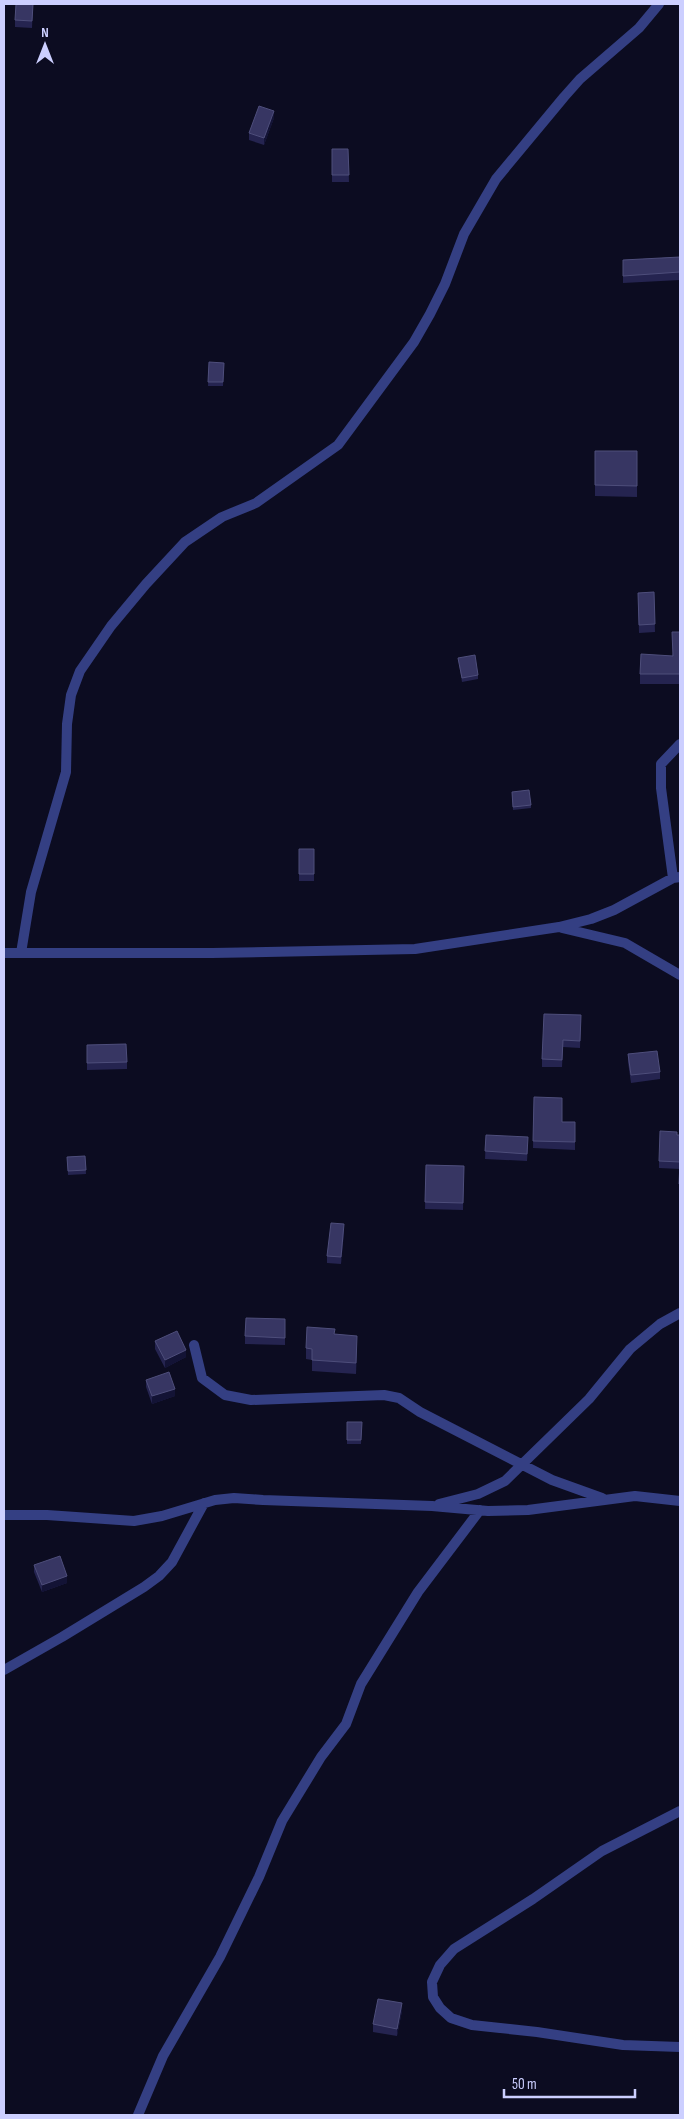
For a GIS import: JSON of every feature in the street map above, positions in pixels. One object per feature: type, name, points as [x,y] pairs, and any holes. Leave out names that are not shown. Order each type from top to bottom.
[{"type":"street","points":[[20,953],[31,892],[66,772],[68,716],[71,695],[80,671],[111,626],[146,584],[186,542],[222,517],[256,502],[338,445],[414,342],[438,299],[464,234],[496,179],[580,79],[639,28],[659,4]]},
{"type":"street","points":[[4,953],[212,953],[415,949],[559,927],[592,919],[614,910],[677,877],[661,788],[661,764],[680,744]]},
{"type":"street","points":[[559,927],[625,943],[680,975]]},
{"type":"street","points":[[432,1506],[478,1494],[505,1481],[589,1399],[630,1349],[660,1324],[680,1313]]},
{"type":"street","points":[[194,1345],[202,1378],[225,1396],[250,1400],[384,1395],[399,1398],[420,1412],[486,1444],[552,1480],[605,1499]]},
{"type":"street","points":[[4,1515],[55,1515],[134,1521],[162,1516],[204,1503],[234,1498],[432,1506],[480,1510],[528,1510],[635,1496],[680,1501]]},
{"type":"street","points":[[4,1670],[62,1637],[159,1576],[172,1562],[204,1503]]},
{"type":"street","points":[[138,2115],[162,2056],[220,1956],[260,1877],[282,1821],[321,1757],[346,1724],[362,1684],[409,1605],[480,1510]]},
{"type":"street","points":[[680,1810],[602,1851],[533,1899],[454,1949],[440,1965],[432,1982],[433,1997],[440,2008],[451,2018],[472,2025],[538,2032],[623,2045],[680,2046]]},
{"type":"building","points":[[16,4],[33,4],[32,21],[15,20]]},
{"type":"building","points":[[259,106],[274,111],[264,138],[249,133]]},
{"type":"building","points":[[332,149],[348,149],[349,175],[332,175]]},
{"type":"building","points":[[680,257],[680,272],[623,276],[623,260]]},
{"type":"building","points":[[209,362],[224,363],[223,382],[208,382]]},
{"type":"building","points":[[595,451],[637,451],[637,486],[595,485]]},
{"type":"building","points":[[654,592],[655,624],[639,625],[638,593]]},
{"type":"building","points":[[672,632],[680,632],[680,674],[640,674],[641,654],[673,656]]},
{"type":"building","points":[[475,655],[478,675],[462,678],[458,658]]},
{"type":"building","points":[[529,790],[531,805],[513,807],[512,792]]},
{"type":"building","points":[[299,849],[314,849],[314,874],[299,874]]},
{"type":"building","points":[[544,1014],[581,1015],[580,1041],[563,1040],[562,1060],[542,1059]]},
{"type":"building","points":[[126,1044],[127,1062],[87,1063],[87,1045]]},
{"type":"building","points":[[657,1051],[660,1072],[631,1075],[628,1054]]},
{"type":"building","points":[[534,1097],[562,1098],[562,1122],[575,1122],[575,1142],[533,1141]]},
{"type":"building","points":[[660,1131],[677,1132],[677,1135],[680,1135],[680,1162],[659,1161]]},
{"type":"building","points":[[486,1135],[528,1137],[527,1154],[485,1151]]},
{"type":"building","points":[[85,1156],[86,1170],[68,1171],[67,1157]]},
{"type":"building","points":[[426,1165],[464,1166],[463,1203],[425,1202]]},
{"type":"building","points":[[331,1223],[344,1224],[341,1257],[327,1256]]},
{"type":"building","points":[[246,1318],[285,1319],[285,1338],[245,1336]]},
{"type":"building","points":[[307,1327],[335,1329],[334,1334],[357,1336],[356,1363],[312,1360],[312,1349],[306,1348]]},
{"type":"building","points":[[177,1331],[186,1350],[165,1360],[155,1341]]},
{"type":"building","points":[[169,1372],[175,1389],[152,1396],[146,1380]]},
{"type":"building","points":[[347,1422],[362,1422],[361,1440],[347,1440]]},
{"type":"building","points":[[60,1556],[67,1576],[42,1585],[34,1565]]},
{"type":"building","points":[[378,1999],[402,2003],[397,2029],[373,2024]]}]
